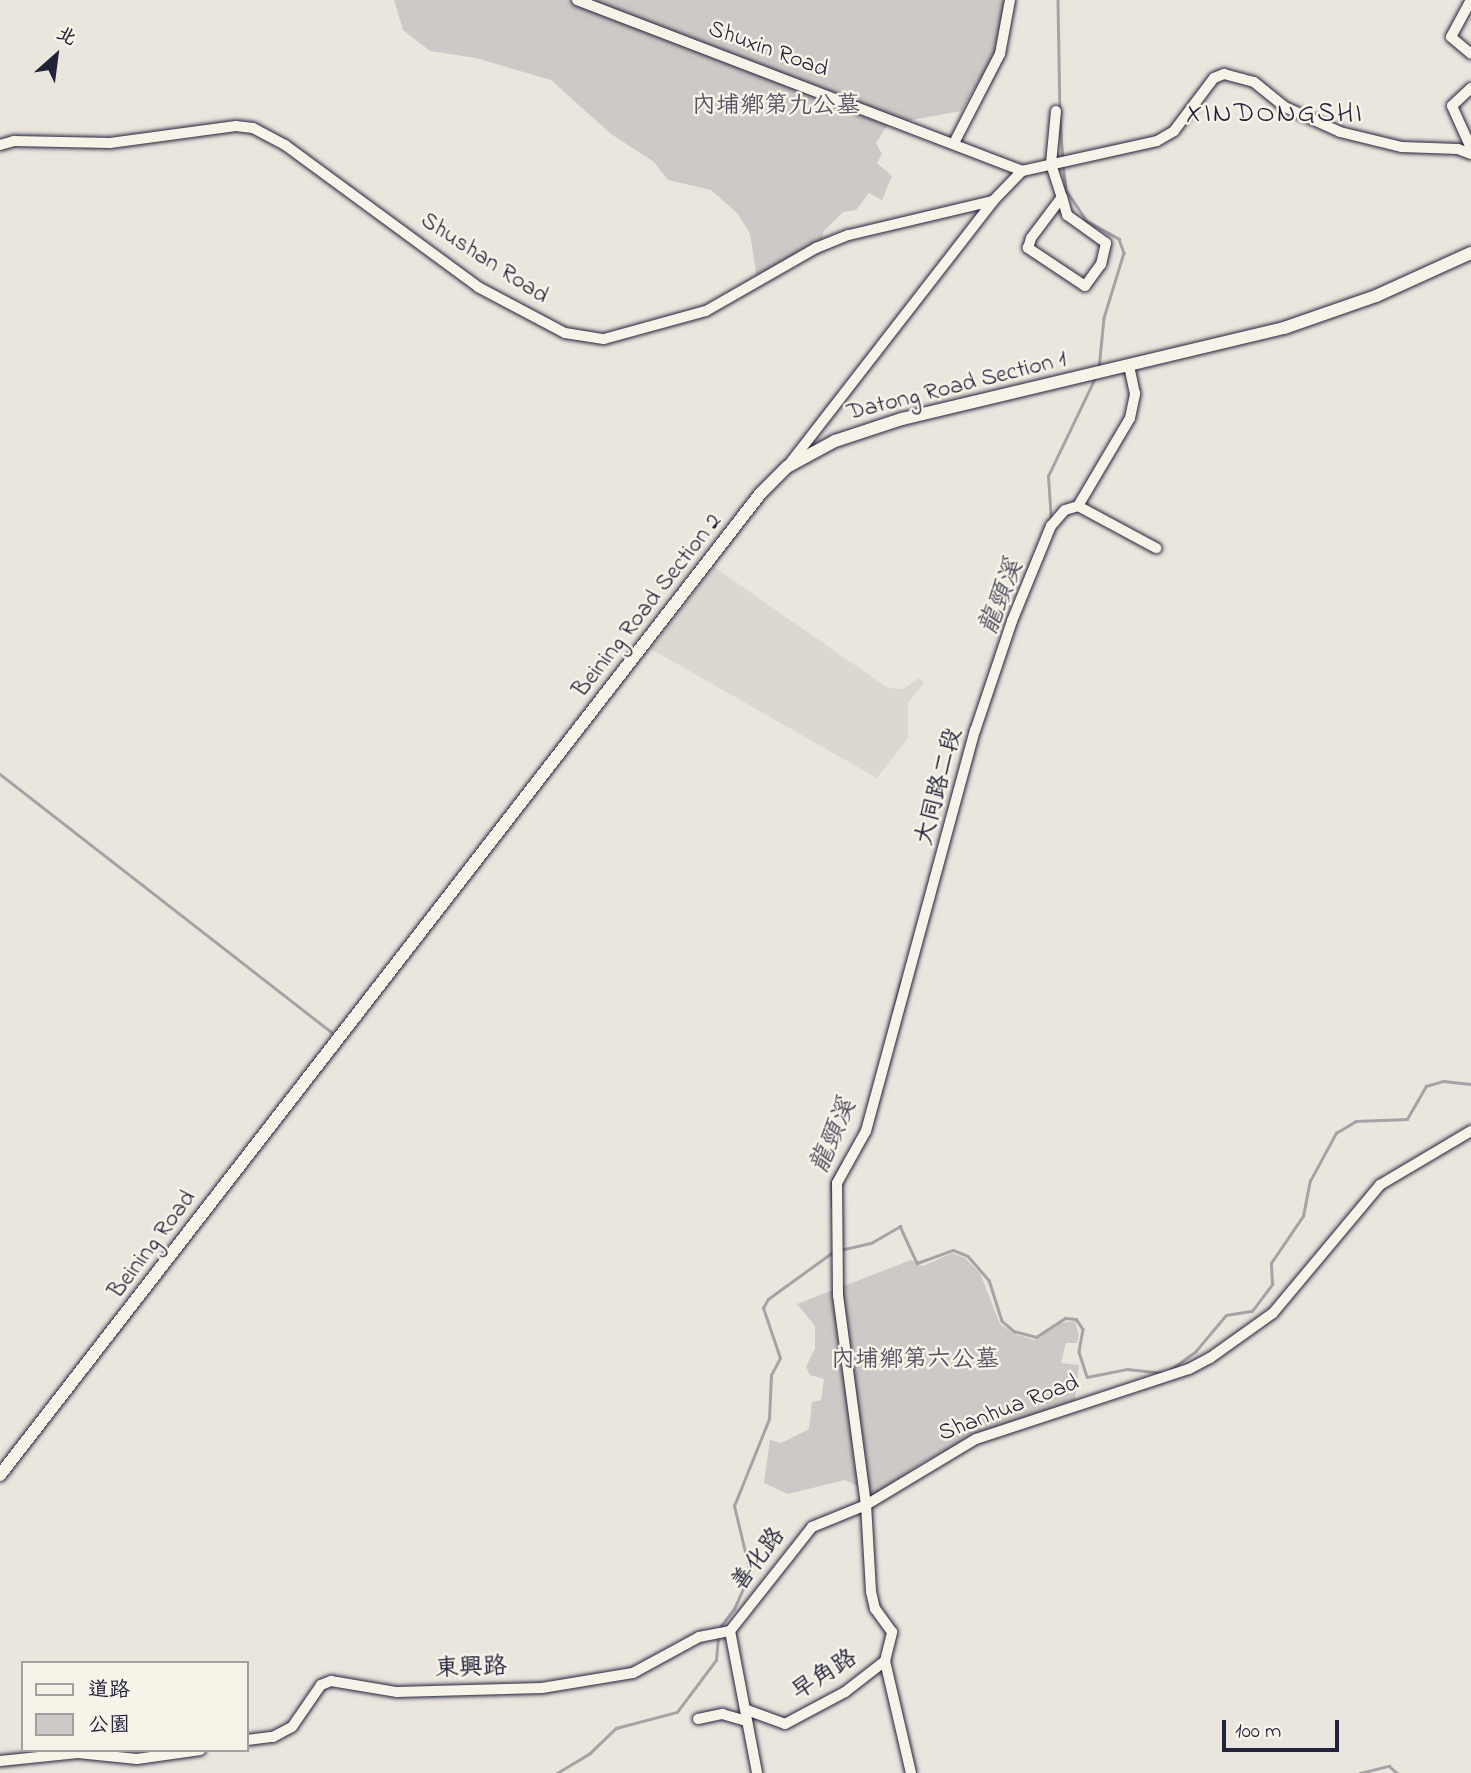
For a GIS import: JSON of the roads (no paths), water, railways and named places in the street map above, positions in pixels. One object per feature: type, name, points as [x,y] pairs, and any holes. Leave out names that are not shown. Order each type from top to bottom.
[{"type":"main road","name":"Datong Road Section 1","points":[[787,467],[835,440],[902,419],[1284,328],[1376,296],[1471,253]]},
{"type":"main road","name":"Beining Road Section 2","points":[[338,1038],[761,493],[787,467]]},
{"type":"main road","name":"Beining Road","points":[[0,1475],[338,1038]]},
{"type":"street","name":"Shuxin Road","points":[[577,0],[1022,171]]},
{"type":"street","points":[[954,144],[1000,54],[1010,0]]},
{"type":"street","points":[[1471,0],[1451,37],[1471,54]]},
{"type":"street","points":[[993,201],[1022,171],[1157,141],[1176,128],[1214,78],[1224,74],[1254,82],[1285,107],[1340,132],[1402,147],[1458,149],[1471,154]]},
{"type":"street","points":[[1471,88],[1452,106],[1471,148]]},
{"type":"street","points":[[1056,111],[1062,197],[1067,215],[1106,243],[1101,264],[1085,286],[1028,248],[1031,238],[1062,197]]},
{"type":"street","name":"Shushan Road","points":[[0,145],[13,141],[110,143],[217,128],[253,128],[285,145],[478,287],[565,333],[604,339],[706,311],[816,248],[849,235],[993,201]]},
{"type":"street","name":"Beining Road Section 2","points":[[787,467],[993,201]]},
{"type":"street","name":"大同路二段","points":[[885,1661],[892,1632],[872,1597],[866,1505],[838,1296],[838,1183],[869,1120],[975,731],[1031,569],[1051,526],[1065,510],[1078,506],[1130,418],[1135,394],[1129,365]]},
{"type":"street","points":[[1078,506],[1156,548]]},
{"type":"street","name":"Shanhua Road","points":[[866,1505],[976,1439],[1210,1358],[1273,1312],[1380,1185],[1471,1131]]},
{"type":"street","name":"善化路","points":[[721,1632],[812,1527],[866,1505]]},
{"type":"street","points":[[721,1632],[747,1716],[757,1773]]},
{"type":"street","name":"東興路","points":[[248,1740],[273,1737],[292,1727],[321,1685],[331,1681],[397,1692],[542,1688],[632,1673],[721,1632]]},
{"type":"street","points":[[885,1661],[911,1773]]},
{"type":"street","name":"早角路","points":[[698,1719],[731,1714],[785,1724],[845,1692],[885,1661]]},
{"type":"street","points":[[0,1761],[78,1753],[137,1759],[186,1752]]},
{"type":"waterway","points":[[1058,0],[1060,112]]},
{"type":"waterway","points":[[1060,118],[1063,157]]},
{"type":"waterway","points":[[1063,164],[1066,190],[1087,221],[1119,239],[1124,253],[1104,318],[1099,369]]},
{"type":"waterway","points":[[1051,521],[1048,476],[1095,378]]},
{"type":"waterway","points":[[0,774],[332,1032]]},
{"type":"waterway","name":"龍頸溪","points":[[893,1013],[901,982]]},
{"type":"waterway","points":[[1170,1370],[1195,1352],[1226,1315],[1252,1311],[1272,1284],[1271,1263],[1303,1216],[1310,1181],[1336,1133],[1356,1121],[1407,1119],[1426,1086],[1443,1081],[1471,1084]]},
{"type":"waterway","name":"龍頸溪","points":[[832,1207],[831,1183],[842,1164]]},
{"type":"waterway","points":[[840,1250],[871,1243],[900,1226],[917,1263],[953,1250],[968,1256],[989,1280],[1002,1321],[1014,1331],[1036,1337],[1065,1318],[1076,1319],[1083,1329],[1079,1352],[1087,1377],[1127,1369],[1164,1373]]},
{"type":"waterway","name":"龍頸溪","points":[[718,1630],[734,1609],[750,1573],[734,1506],[769,1419],[771,1375],[780,1358],[763,1308],[768,1299],[833,1252]]},
{"type":"waterway","name":"龍頸溪","points":[[557,1773],[590,1753],[616,1728],[677,1712],[716,1660],[718,1637]]},
{"type":"waterway","points":[[1360,1773],[1389,1766],[1397,1773]]},
{"type":"district","name":"XINDONGSHI","points":[[1275,115]]},
{"type":"park label","name":"內埔鄉第九公墓","points":[[776,107]]},
{"type":"park label","name":"內埔鄉第六公墓","points":[[915,1361]]}]
